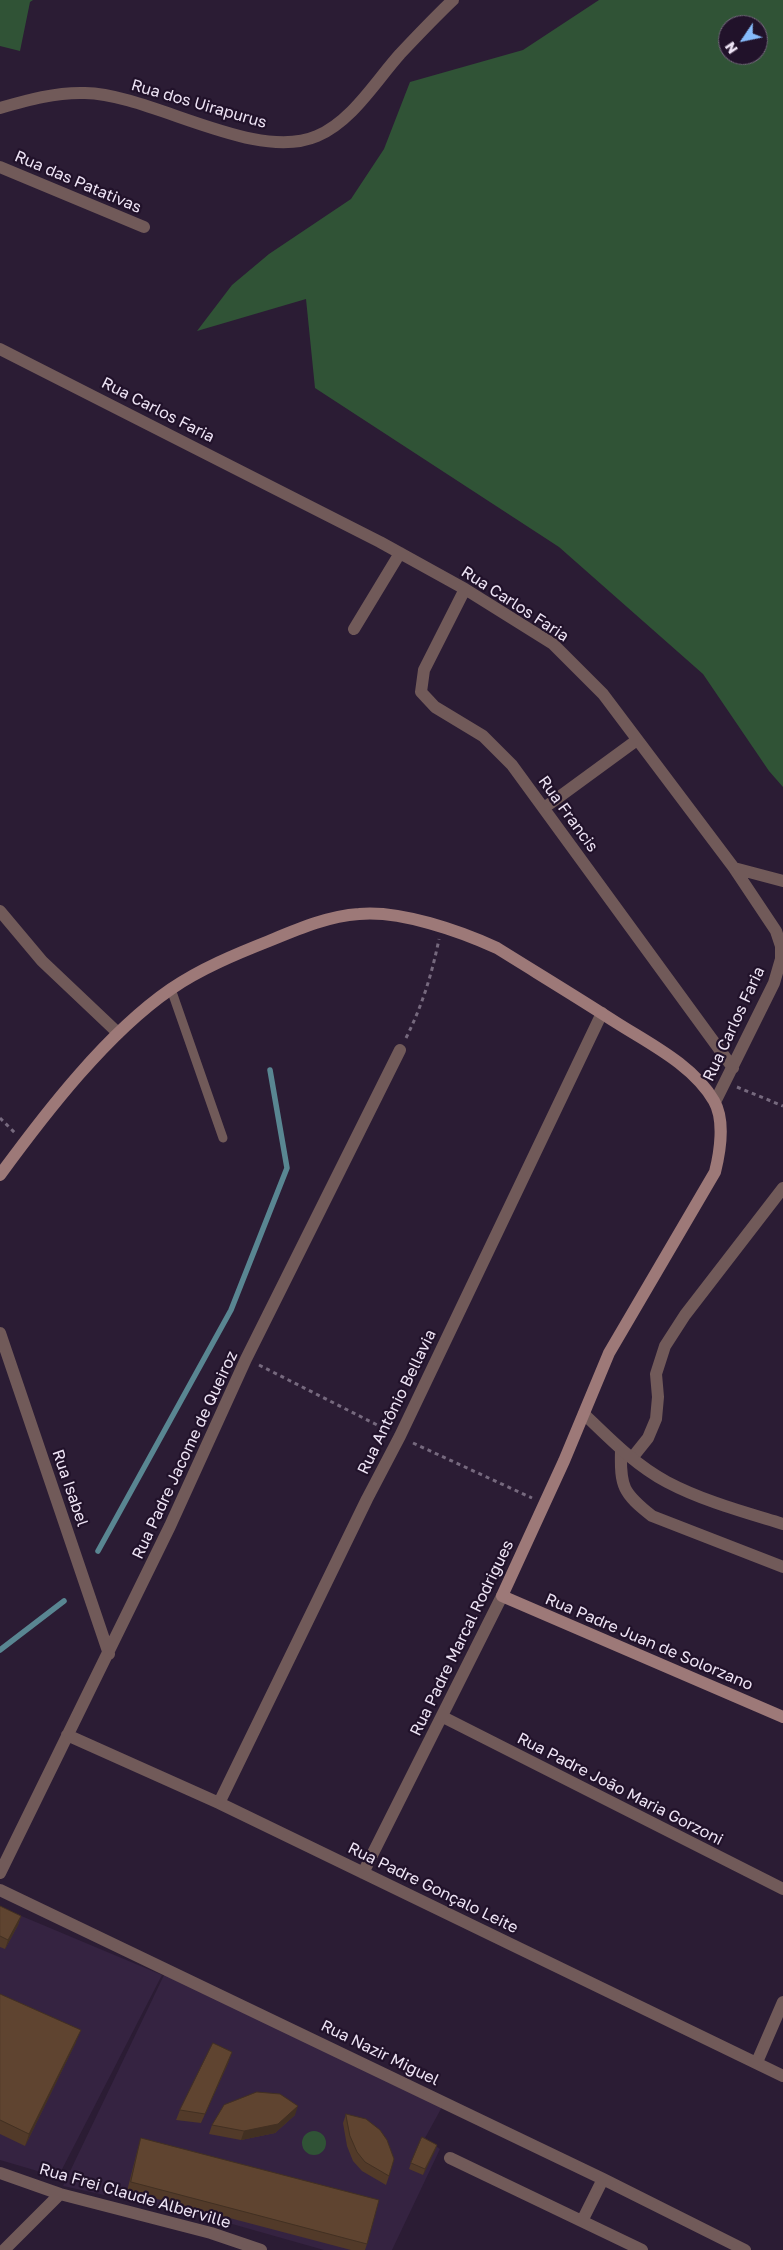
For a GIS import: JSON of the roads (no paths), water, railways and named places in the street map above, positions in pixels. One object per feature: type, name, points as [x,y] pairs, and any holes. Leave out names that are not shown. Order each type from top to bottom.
[{"type":"main road","points":[[0,1175],[24,1142],[118,1033],[170,989],[257,946],[329,919],[360,913],[393,916],[441,927],[468,934],[498,948],[665,1054],[697,1079],[715,1102]]},
{"type":"main road","name":"Rua Padre Marcal Rodrigues","points":[[502,1596],[584,1414],[609,1353],[716,1172],[719,1156],[720,1123],[715,1102]]},
{"type":"main road","name":"Rua Padre Juan de Solorzano","points":[[502,1596],[783,1717]]},
{"type":"street","name":"Rua dos Uirapurus","points":[[0,108],[48,95],[87,92],[146,105],[185,120],[248,137],[284,143],[316,136],[344,119],[400,54],[453,0]]},
{"type":"street","name":"Rua das Patativas","points":[[0,167],[144,227]]},
{"type":"street","name":"Rua Carlos Faria","points":[[0,350],[400,553],[465,590],[553,644],[603,694],[734,868],[776,931],[781,959],[779,984],[715,1102]]},
{"type":"street","points":[[354,629],[400,553]]},
{"type":"street","name":"Rua Francis","points":[[465,590],[424,670],[421,692],[435,707],[483,736],[500,751],[544,808],[733,1068]]},
{"type":"street","points":[[544,808],[637,740]]},
{"type":"street","points":[[734,868],[783,882]]},
{"type":"street","points":[[0,911],[42,961],[118,1033]]},
{"type":"street","name":"Rua Antônio Bellavia","points":[[219,1803],[366,1499],[400,1436],[602,1013]]},
{"type":"street","name":"Rua Padre Jacome de Queiroz","points":[[0,1874],[66,1735],[109,1654],[246,1359],[400,1050]]},
{"type":"street","points":[[632,1458],[648,1438],[656,1420],[658,1397],[656,1374],[665,1346],[685,1315],[783,1188]]},
{"type":"street","name":"Rua Isabel","points":[[0,1333],[109,1654]]},
{"type":"street","points":[[584,1414],[621,1450],[666,1481],[688,1492],[783,1524]]},
{"type":"street","points":[[621,1450],[620,1478],[626,1491],[635,1502],[652,1516],[783,1567]]},
{"type":"street","name":"Rua Padre Marcal Rodrigues","points":[[363,1873],[502,1596]]},
{"type":"street","name":"Rua Padre João Maria Gorzoni","points":[[442,1717],[783,1889]]},
{"type":"street","name":"Rua Padre Gonçalo Leite","points":[[66,1735],[219,1803],[783,2076]]},
{"type":"street","name":"Rua Nazir Miguel","points":[[0,1890],[603,2179],[745,2250]]},
{"type":"street","points":[[757,2062],[783,2002]]},
{"type":"street","points":[[450,2158],[642,2250]]},
{"type":"street","name":"Rua Frei Claude Alberville","points":[[0,2173],[60,2194],[211,2232],[261,2250]]},
{"type":"street","points":[[582,2221],[603,2179]]},
{"type":"street","points":[[4,2250],[60,2194]]},
{"type":"lane","points":[[170,989],[223,1138]]},
{"type":"waterway","points":[[98,1551],[231,1310],[287,1168],[270,1070]]},
{"type":"waterway","points":[[0,1650],[64,1601]]}]
